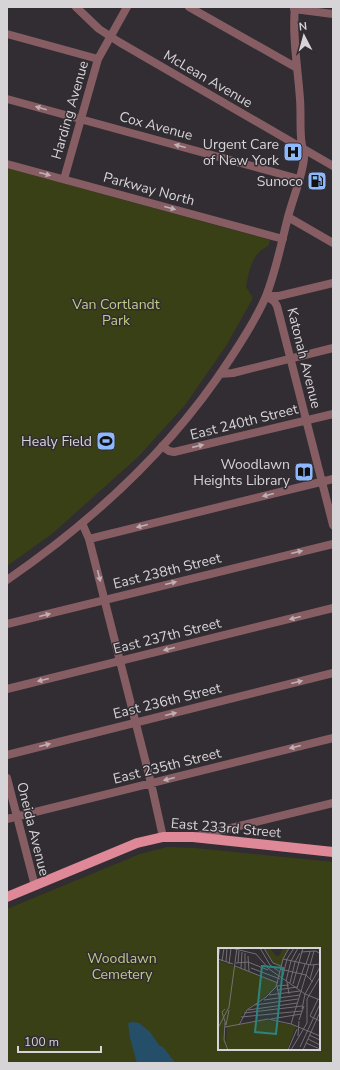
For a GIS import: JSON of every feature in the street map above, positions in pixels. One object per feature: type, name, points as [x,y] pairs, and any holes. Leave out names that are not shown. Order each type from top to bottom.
[{"type":"main road","name":"East 233rd Street","points":[[7,897],[137,843],[163,837],[193,837],[333,852]]},
{"type":"street","name":"McLean Avenue","points":[[76,7],[94,25],[110,37],[333,166]]},
{"type":"street","name":"Harding Avenue","points":[[64,179],[98,59],[126,7]]},
{"type":"street","points":[[189,7],[297,68]]},
{"type":"street","points":[[7,580],[82,523],[116,493],[162,446],[191,413],[220,374],[246,334],[266,296],[283,239],[304,158],[301,138],[295,8],[333,14]]},
{"type":"street","points":[[7,34],[98,59]]},
{"type":"street","name":"Cox Avenue","points":[[7,99],[299,179]]},
{"type":"street","name":"Parkway North","points":[[7,164],[283,239]]},
{"type":"street","points":[[288,217],[333,243]]},
{"type":"street","points":[[266,296],[279,296],[333,283]]},
{"type":"street","name":"Katonah Avenue","points":[[266,296],[277,304],[333,525]]},
{"type":"street","points":[[220,374],[231,374],[333,348]]},
{"type":"street","name":"East 240th Street","points":[[162,446],[169,452],[174,452],[333,414]]},
{"type":"street","points":[[89,539],[333,478]]},
{"type":"street","points":[[82,523],[86,529],[89,539],[121,661],[152,783],[163,837]]},
{"type":"street","name":"East 238th Street","points":[[7,624],[333,544]]},
{"type":"street","name":"East 237th Street","points":[[7,689],[333,608]]},
{"type":"street","name":"East 236th Street","points":[[7,755],[333,673]]},
{"type":"street","name":"East 235th Street","points":[[7,818],[333,738]]},
{"type":"street","name":"Oneida Avenue","points":[[7,778],[35,886]]},
{"type":"street","points":[[193,837],[333,803]]},
{"type":"green space","name":"Van Cortlandt Park","points":[[7,168],[270,240],[268,246],[258,253],[250,269],[246,287],[253,298],[226,346],[185,405],[138,457],[53,533],[7,566]]},
{"type":"green space","name":"Woodlawn Cemetery","points":[[167,847],[195,848],[333,862],[333,1063],[7,1063],[7,909],[140,854]]},
{"type":"water","points":[[128,1023],[139,1023],[150,1032],[175,1063],[137,1063],[130,1038]]},
{"type":"place","name":"Urgent Care of New York","points":[[293,152]]},
{"type":"place","name":"Sunoco","points":[[317,181]]},
{"type":"place","name":"Healy Field","points":[[106,441]]},
{"type":"place","name":"Woodlawn Heights Library","points":[[304,472]]}]
